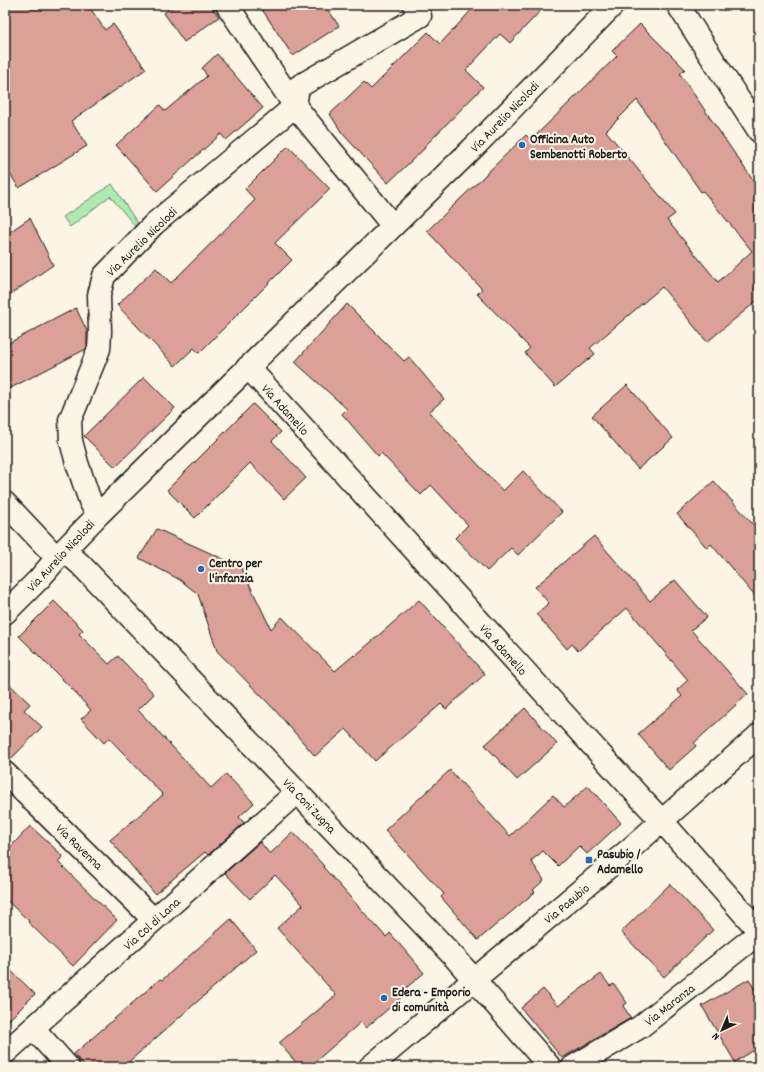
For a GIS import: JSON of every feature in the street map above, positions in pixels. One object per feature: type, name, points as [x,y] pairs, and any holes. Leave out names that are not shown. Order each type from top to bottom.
[{"type":"street","points":[[227,5],[295,106],[393,226]]},
{"type":"street","points":[[295,106],[298,87],[420,16],[414,5]]},
{"type":"street","name":"Via Aurelio Nicolodi","points":[[5,613],[39,579],[60,554],[98,515],[476,146],[613,5]]},
{"type":"street","points":[[678,5],[759,130]]},
{"type":"street","name":"Via Aurelio Nicolodi","points":[[98,515],[90,501],[77,463],[71,441],[70,420],[99,349],[99,295],[104,276],[154,224],[295,106]]},
{"type":"street","name":"Via Adamello","points":[[248,367],[662,821],[759,932]]},
{"type":"street","name":"Via Coni Zugna","points":[[5,503],[60,554],[80,564],[474,979],[550,1067]]},
{"type":"street","name":"Via Pasubio","points":[[370,1067],[630,850],[759,735]]},
{"type":"street","name":"Via Ravenna","points":[[5,773],[154,920]]},
{"type":"street","name":"Via Col di Lana","points":[[5,1053],[297,792]]},
{"type":"street","name":"Via Maranza","points":[[573,1067],[640,1027],[759,932]]},
{"type":"street","points":[[34,1028],[68,1067]]},
{"type":"green space","points":[[112,184],[138,224],[135,226],[110,196],[70,227],[63,217]]},
{"type":"building","points":[[5,5],[88,5],[105,30],[113,24],[146,69],[71,121],[87,146],[19,188],[5,166]]},
{"type":"building","points":[[176,5],[210,5],[219,17],[184,42],[164,13]]},
{"type":"building","points":[[259,5],[325,5],[339,26],[293,56]]},
{"type":"building","points":[[476,5],[546,5],[510,43],[500,34],[466,70],[483,87],[424,147],[425,148],[388,183],[342,133],[330,114],[364,82],[371,89],[428,32],[440,44]]},
{"type":"building","points":[[640,24],[685,69],[680,74],[759,189],[759,299],[707,342],[662,287],[590,348],[595,354],[555,387],[525,353],[530,348],[477,294],[482,289],[427,231],[526,135],[531,140],[617,56],[612,51]],"holes":[[[637,100],[701,192],[703,191],[752,251],[718,282],[667,220],[675,214],[606,131]]]},
{"type":"building","points":[[217,54],[263,108],[226,140],[221,134],[157,191],[116,145],[160,105],[165,111],[207,76],[202,68]]},
{"type":"building","points":[[288,146],[330,189],[275,243],[292,260],[199,353],[194,348],[175,366],[117,305],[156,268],[171,283],[255,200],[245,189]]},
{"type":"building","points":[[30,218],[53,265],[5,298],[5,235]]},
{"type":"building","points":[[347,304],[404,361],[409,357],[444,399],[429,412],[503,491],[523,471],[562,512],[518,555],[511,548],[487,571],[455,538],[468,525],[431,485],[421,495],[381,453],[378,456],[342,414],[347,409],[295,362]]},
{"type":"building","points":[[76,308],[87,331],[86,349],[5,391],[5,345]]},
{"type":"building","points":[[144,377],[175,408],[115,467],[84,436]]},
{"type":"building","points":[[627,385],[673,438],[638,469],[592,416]]},
{"type":"building","points":[[253,404],[281,432],[272,441],[306,478],[284,499],[250,463],[195,518],[167,490]]},
{"type":"building","points":[[714,481],[759,531],[759,601],[711,544],[707,548],[677,514]]},
{"type":"building","points":[[157,529],[241,567],[271,629],[282,617],[335,671],[354,655],[355,656],[419,600],[485,674],[446,709],[441,704],[375,761],[346,729],[315,756],[273,708],[217,651],[198,594],[180,580],[139,558]]},
{"type":"building","points":[[594,536],[650,601],[675,580],[707,617],[691,630],[748,694],[694,743],[696,746],[669,770],[638,734],[682,696],[677,690],[688,680],[627,608],[578,651],[572,644],[567,649],[536,614],[549,603],[535,587]]},
{"type":"building","points":[[54,601],[83,630],[79,634],[109,664],[118,656],[154,694],[138,710],[211,788],[226,774],[254,803],[239,817],[244,823],[208,855],[205,852],[155,894],[110,840],[163,795],[109,738],[104,743],[81,719],[91,710],[19,636]]},
{"type":"building","points":[[5,680],[30,704],[24,710],[42,727],[9,761],[5,761]]},
{"type":"building","points":[[525,708],[557,744],[517,780],[485,745]]},
{"type":"building","points":[[450,770],[510,836],[553,795],[564,807],[588,786],[621,823],[587,854],[579,846],[558,866],[543,851],[531,861],[544,880],[533,890],[535,892],[478,940],[441,897],[444,894],[385,830]]},
{"type":"building","points":[[30,826],[63,856],[58,862],[117,920],[73,966],[5,899],[5,853]]},
{"type":"building","points":[[293,832],[386,937],[390,933],[424,973],[400,993],[403,996],[366,1028],[361,1022],[309,1067],[300,1067],[279,1043],[336,995],[277,928],[303,905],[275,875],[250,899],[225,873],[260,842],[270,854]]},
{"type":"building","points":[[670,884],[713,930],[664,977],[621,932]]},
{"type":"building","points":[[231,919],[256,950],[123,1067],[85,1067],[74,1054],[160,979],[162,980]]},
{"type":"building","points":[[5,965],[35,994],[5,1024]]},
{"type":"building","points":[[601,974],[610,986],[614,984],[627,1003],[623,1006],[631,1018],[562,1058],[521,1008],[543,989],[558,1006]]},
{"type":"building","points":[[749,979],[759,997],[759,1047],[735,1062],[702,1006]]},
{"type":"place","name":"Officina Auto Sembenotti Roberto","points":[[522,145]]},
{"type":"place","name":"Centro per l'infanzia","points":[[201,569]]},
{"type":"place","name":"Pasubio / Adamello","points":[[589,860]]},
{"type":"place","name":"Edera - Emporio di comunità","points":[[384,998]]}]
